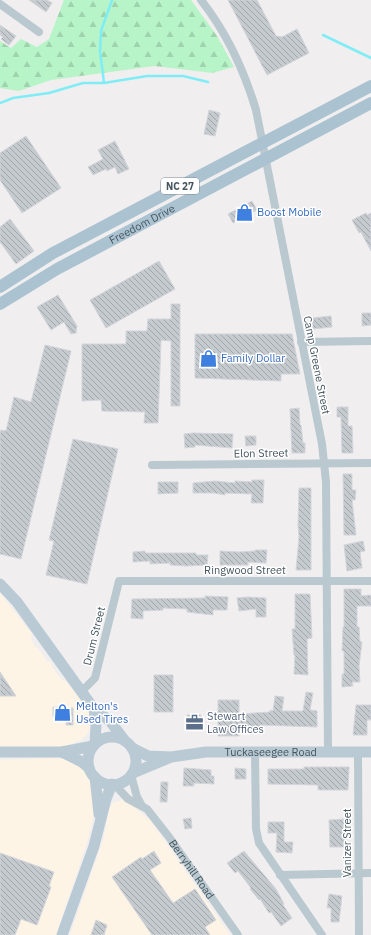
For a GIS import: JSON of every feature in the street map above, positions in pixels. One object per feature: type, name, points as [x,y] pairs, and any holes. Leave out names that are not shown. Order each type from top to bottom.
[{"type":"main road","name":"Freedom Drive","points":[[0,287],[53,254],[371,86]]},
{"type":"main road","name":"Freedom Drive","points":[[0,304],[62,266],[371,103]]},
{"type":"main road","points":[[0,584],[17,602],[94,708],[110,722],[128,744],[136,761],[132,774],[122,782],[105,784],[82,762],[62,752]]},
{"type":"main road","points":[[94,708],[96,726],[94,745],[89,755],[99,825]]},
{"type":"main road","points":[[0,752],[62,752],[94,745],[110,737],[118,738],[128,744]]},
{"type":"main road","name":"Tuckaseegee Road","points":[[128,744],[148,756],[172,757],[206,752],[371,752]]},
{"type":"main road","name":"Tuckaseegee Road","points":[[132,774],[172,757]]},
{"type":"main road","points":[[62,935],[113,784]]},
{"type":"street","name":"Camp Greene Street","points":[[201,0],[222,29],[239,64],[256,110],[324,464],[327,581],[328,752]]},
{"type":"street","points":[[0,4],[39,32]]},
{"type":"street","points":[[301,342],[371,341]]},
{"type":"street","name":"Elon Street","points":[[152,465],[371,463]]},
{"type":"street","name":"Ringwood Street","points":[[119,581],[371,581]]},
{"type":"street","name":"Drum Street","points":[[82,690],[95,678],[119,581]]},
{"type":"street","points":[[255,752],[256,834],[264,852],[322,935]]},
{"type":"street","name":"Vanizer Street","points":[[358,752],[359,935]]},
{"type":"street","name":"Berryhill Road","points":[[132,774],[137,796],[143,806],[177,846],[238,935]]},
{"type":"street","name":"Berryhill Road","points":[[113,784],[128,799],[143,806]]},
{"type":"street","points":[[280,874],[371,873]]},
{"type":"shaded area","points":[[0,593],[32,634],[31,639],[35,647],[38,648],[47,661],[51,662],[52,667],[61,679],[65,681],[87,706],[90,716],[90,727],[87,734],[81,740],[62,747],[0,747]]},
{"type":"shaded area","points":[[58,758],[70,760],[88,772],[91,777],[94,813],[88,840],[56,935],[0,935],[0,760]]},
{"type":"shaded area","points":[[121,800],[130,804],[150,820],[230,935],[70,935],[104,837],[109,808],[113,803]]},
{"type":"green space","points":[[64,0],[191,0],[217,36],[234,67],[212,73],[155,66],[51,80],[19,91],[0,88],[0,41],[11,48],[21,39],[37,47],[49,39]]},
{"type":"building","points":[[29,0],[47,0],[52,3],[46,12]]},
{"type":"building","points":[[228,0],[257,0],[276,36],[282,37],[297,29],[309,53],[267,75]]},
{"type":"building","points":[[0,25],[16,36],[9,45],[1,39],[3,37],[0,35]]},
{"type":"building","points":[[209,110],[220,113],[215,136],[204,134]]},
{"type":"building","points":[[26,136],[61,188],[22,213],[0,180],[0,153]]},
{"type":"building","points":[[115,141],[129,169],[118,174],[115,167],[93,175],[88,167],[103,159],[98,150]]},
{"type":"building","name":"Boost Mobile","points":[[252,201],[257,210],[233,223],[228,214]]},
{"type":"building","points":[[366,213],[367,215],[371,213],[371,251],[361,232],[359,233],[352,220]]},
{"type":"building","points":[[10,219],[34,251],[16,264],[0,242],[0,227]]},
{"type":"building","points":[[159,261],[175,289],[106,328],[90,300]]},
{"type":"building","points":[[58,295],[77,326],[76,333],[71,334],[64,322],[51,330],[37,307]]},
{"type":"building","points":[[171,304],[180,304],[180,406],[171,406],[171,341],[161,340],[158,423],[144,423],[145,412],[102,411],[101,400],[82,401],[82,344],[126,344],[126,331],[147,331],[148,319],[171,319]]},
{"type":"building","points":[[362,313],[371,313],[371,325],[362,326]]},
{"type":"building","points":[[331,316],[332,327],[313,329],[312,318]]},
{"type":"building","points":[[195,334],[292,334],[300,374],[281,374],[281,381],[195,378]]},
{"type":"building","points":[[45,345],[71,351],[21,559],[0,554],[0,433],[1,430],[6,431],[14,397],[31,402]]},
{"type":"building","points":[[337,407],[348,407],[348,426],[352,426],[353,453],[342,453],[341,417],[337,417]]},
{"type":"building","points":[[299,408],[303,443],[305,443],[305,453],[292,453],[290,409]]},
{"type":"building","points":[[184,434],[233,434],[232,448],[195,445],[195,447],[185,448]]},
{"type":"building","points":[[245,436],[256,436],[256,445],[246,446]]},
{"type":"building","points":[[73,439],[118,449],[87,584],[46,575],[54,541],[49,540]]},
{"type":"building","points":[[343,474],[352,474],[352,490],[356,490],[355,500],[352,500],[356,535],[344,535]]},
{"type":"building","points":[[252,480],[264,480],[263,503],[251,503],[252,494],[225,493],[225,495],[214,493],[193,493],[193,483],[215,481],[235,483],[235,481],[252,482]]},
{"type":"building","points":[[158,482],[178,482],[178,493],[158,494]]},
{"type":"building","points":[[299,488],[311,488],[311,570],[296,570],[299,537]]},
{"type":"building","points":[[363,541],[365,551],[360,552],[362,568],[347,571],[344,545]]},
{"type":"building","points":[[267,550],[266,563],[248,562],[248,565],[220,565],[220,551],[239,552]]},
{"type":"building","points":[[145,551],[145,553],[196,553],[196,555],[208,555],[207,565],[186,566],[170,565],[170,563],[150,564],[150,561],[133,562],[133,552]]},
{"type":"building","points":[[344,589],[361,589],[361,596],[371,595],[371,606],[357,606],[357,627],[359,627],[360,642],[362,642],[359,666],[360,682],[352,682],[353,686],[342,687],[342,674],[344,674],[344,651],[342,651],[344,627]]},
{"type":"building","points":[[295,594],[310,594],[312,638],[307,639],[308,675],[294,674],[295,655],[292,629],[295,629]]},
{"type":"building","points":[[205,596],[228,597],[227,610],[213,610],[213,615],[187,612],[187,609],[163,608],[163,610],[143,611],[143,619],[131,618],[132,599],[205,598]]},
{"type":"building","points":[[237,598],[266,598],[266,617],[256,617],[256,609],[239,611]]},
{"type":"building","points":[[0,672],[16,696],[0,696]]},
{"type":"building","points":[[154,675],[173,675],[173,712],[154,712]]},
{"type":"building","points":[[306,692],[313,693],[310,710],[317,711],[317,727],[261,725],[261,731],[239,733],[239,736],[218,736],[218,700],[239,700],[239,714],[270,712],[270,710],[273,711],[275,696],[284,697],[282,711],[303,711]]},
{"type":"building","points":[[356,705],[371,705],[371,720],[367,720],[367,735],[353,735]]},
{"type":"building","name":"Melton's Used Tires","points":[[53,707],[73,708],[73,725],[66,725],[66,717],[53,717]]},
{"type":"building","points":[[187,715],[201,715],[201,725],[188,726]]},
{"type":"building","points":[[304,767],[349,767],[348,790],[318,790],[318,785],[268,784],[268,769],[304,769]]},
{"type":"building","points":[[184,768],[211,770],[211,776],[214,776],[214,784],[194,783],[194,786],[183,786]]},
{"type":"building","points":[[235,768],[246,769],[246,779],[235,779]]},
{"type":"building","points":[[161,782],[168,782],[167,802],[160,802]]},
{"type":"building","points":[[191,818],[192,828],[185,829],[183,819]]},
{"type":"building","points":[[344,819],[345,847],[330,847],[329,820]]},
{"type":"building","points":[[268,822],[284,822],[284,842],[293,842],[292,853],[276,852],[277,833],[268,833]]},
{"type":"building","points":[[154,851],[161,863],[150,870],[173,903],[195,889],[216,920],[205,927],[210,935],[152,935],[112,877],[141,857],[142,859]]},
{"type":"building","points":[[244,851],[276,889],[284,904],[283,905],[292,918],[281,926],[271,912],[269,913],[260,899],[259,900],[250,889],[251,888],[238,871],[235,873],[227,863]]},
{"type":"building","points":[[0,853],[54,872],[49,886],[51,887],[37,925],[21,919],[15,935],[0,935]]},
{"type":"building","points":[[329,894],[342,896],[339,922],[331,922],[331,908],[327,908]]},
{"type":"building","points":[[96,920],[107,925],[104,935],[91,935]]},
{"type":"waterway","points":[[104,83],[100,51],[101,31],[112,0]]},
{"type":"waterway","points":[[323,35],[371,58]]},
{"type":"waterway","points":[[0,103],[13,98],[49,93],[83,83],[104,83],[147,76],[183,76],[208,82]]},
{"type":"place","name":"Boost Mobile","points":[[244,212]]},
{"type":"place","name":"Family Dollar","points":[[208,358]]},
{"type":"place","name":"Melton's Used Tires","points":[[63,712]]},
{"type":"place","name":"Stewart Law Offices","points":[[194,722]]}]
